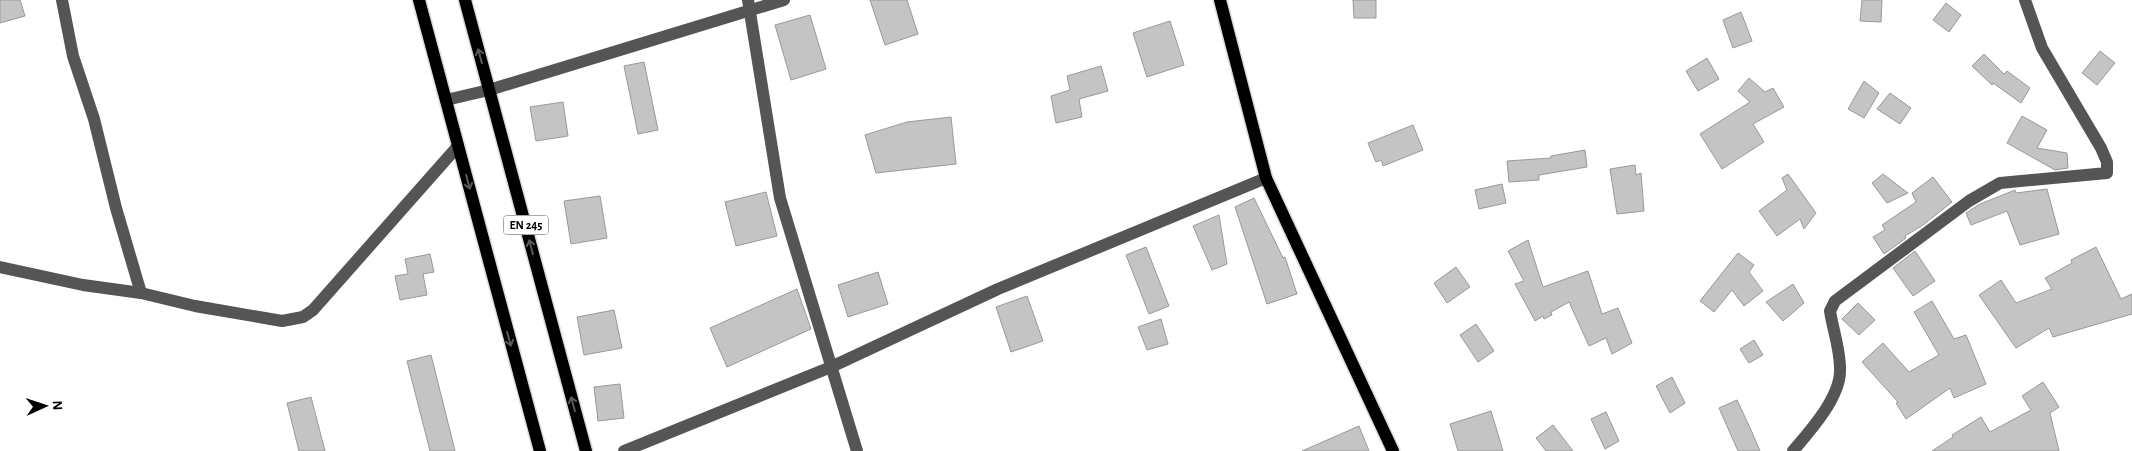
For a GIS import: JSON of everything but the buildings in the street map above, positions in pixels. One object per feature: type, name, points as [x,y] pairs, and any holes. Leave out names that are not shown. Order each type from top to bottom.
[{"type":"main road","points":[[419,0],[540,451]]},
{"type":"main road","name":"EN 245","points":[[465,0],[586,451]]},
{"type":"main road","points":[[1220,0],[1266,178],[1393,451]]},
{"type":"street","points":[[62,0],[73,56],[94,119],[140,293]]},
{"type":"street","points":[[446,100],[490,90],[749,5],[784,0]]},
{"type":"street","points":[[1793,451],[1833,396],[1840,374],[1839,354],[1830,311],[1836,301],[1969,202],[2000,183],[2106,173],[2108,168],[2104,155],[2042,48],[2025,0]]},
{"type":"street","points":[[749,5],[780,198],[857,451]]},
{"type":"street","points":[[0,267],[83,285],[140,293],[195,306],[282,321],[303,316],[313,310],[324,298],[458,146]]},
{"type":"street","points":[[624,451],[830,367],[998,289],[1266,178]]}]
